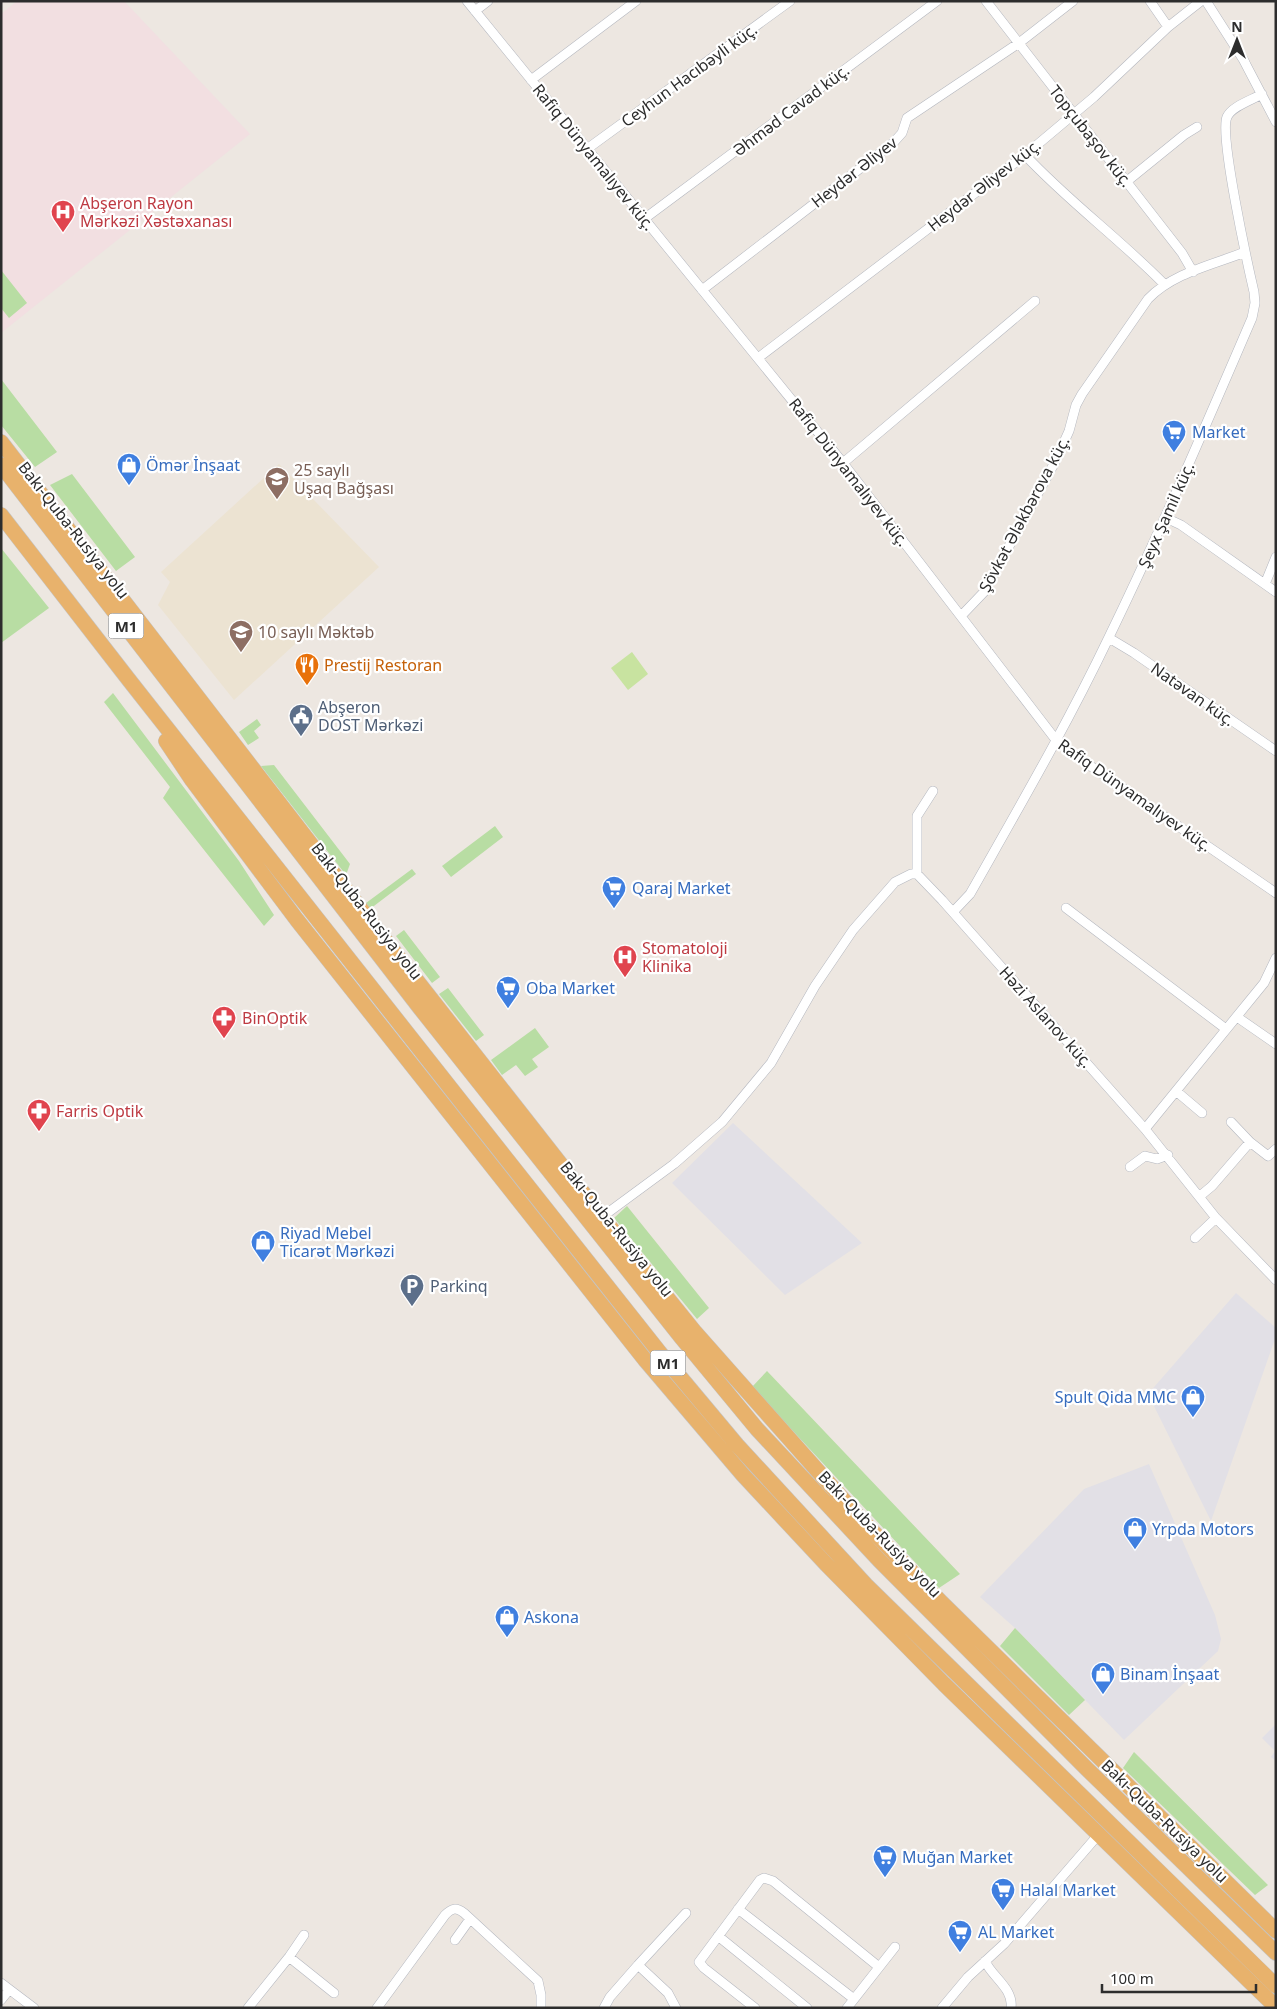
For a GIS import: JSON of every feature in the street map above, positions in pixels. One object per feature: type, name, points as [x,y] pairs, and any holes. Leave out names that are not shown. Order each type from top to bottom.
[{"type":"highway","points":[[1,442],[602,1217],[694,1330],[856,1514],[985,1648],[1276,1932]]},
{"type":"highway","name":"Bakı-Quba-Rusiya yolu","points":[[1,465],[420,1008],[663,1314],[757,1429],[893,1574],[1087,1769],[1276,1953]]},
{"type":"highway","name":"M1","points":[[1,515],[128,680],[660,1353],[737,1445],[866,1585],[1276,1986]]},
{"type":"highway","points":[[128,680],[179,762],[297,920],[646,1360],[743,1475],[827,1565],[944,1684],[1276,2007]]},
{"type":"street","name":"Rafiq Dünyamalıyev küç.","points":[[467,1],[843,463],[962,615],[1018,692],[1056,740],[1073,754],[1276,892]]},
{"type":"street","points":[[475,11],[488,1]]},
{"type":"street","points":[[530,80],[636,1]]},
{"type":"street","name":"Ceyhun Hacıbəyli küç.","points":[[587,149],[790,1]]},
{"type":"street","name":"Əhməd Cavad küç.","points":[[644,219],[937,1]]},
{"type":"street","name":"Topçubaşov küç.","points":[[986,1],[1182,253],[1193,272]]},
{"type":"street","name":"Heydər Əliyev","points":[[702,290],[893,143],[902,133],[907,118],[1019,43],[1073,1]]},
{"type":"street","points":[[1150,1],[1168,27]]},
{"type":"street","name":"Heydər Əliyev küç.","points":[[758,358],[1025,155],[1168,27],[1201,1]]},
{"type":"street","points":[[1206,1],[1243,59],[1276,122]]},
{"type":"street","name":"Şeyx Şamil küç.","points":[[953,912],[970,894],[1056,740],[1109,638],[1166,518],[1254,311],[1254,292],[1230,169],[1225,126],[1226,118],[1232,111],[1262,94]]},
{"type":"street","points":[[1126,182],[1196,127]]},
{"type":"street","points":[[1025,155],[1052,184],[1142,261],[1165,285]]},
{"type":"street","name":"Şövkət Ələkbərova küç.","points":[[962,615],[984,592],[1055,462],[1069,431],[1076,405],[1082,394],[1148,299],[1173,279],[1246,252]]},
{"type":"street","points":[[843,463],[1035,301]]},
{"type":"street","points":[[1166,518],[1181,525],[1276,592]]},
{"type":"street","points":[[1265,584],[1276,557]]},
{"type":"street","name":"Natəvan küç.","points":[[1109,638],[1134,653],[1276,751]]},
{"type":"street","points":[[602,1217],[674,1164],[722,1122],[771,1063],[815,986],[852,930],[902,877],[918,874],[917,816],[933,791]]},
{"type":"street","name":"Həzi Aslanov küç.","points":[[918,874],[1145,1129],[1216,1218],[1276,1280]]},
{"type":"street","points":[[1066,908],[1226,1029]]},
{"type":"street","points":[[1145,1129],[1264,983],[1276,958]]},
{"type":"street","points":[[1237,1016],[1276,1044]]},
{"type":"street","points":[[1176,1091],[1202,1113]]},
{"type":"street","points":[[1231,1122],[1250,1142],[1268,1156],[1276,1149]]},
{"type":"street","points":[[1200,1196],[1250,1142]]},
{"type":"street","points":[[1130,1167],[1145,1156],[1157,1159],[1168,1156]]},
{"type":"street","points":[[1195,1238],[1216,1218]]},
{"type":"street","points":[[942,2008],[968,1977],[1004,1944],[1099,1834]]},
{"type":"street","points":[[755,2008],[699,1964],[700,1958],[760,1880],[769,1879],[878,1967]]},
{"type":"street","points":[[377,2008],[449,1911],[458,1909],[538,1981],[541,2008]]},
{"type":"street","points":[[738,1909],[854,1999]]},
{"type":"street","points":[[604,2008],[610,1997],[686,1913]]},
{"type":"street","points":[[455,1940],[470,1919]]},
{"type":"street","points":[[248,2008],[304,1935]]},
{"type":"street","points":[[718,1936],[807,2008]]},
{"type":"street","points":[[847,2008],[895,1946]]},
{"type":"street","points":[[289,1957],[334,1993]]},
{"type":"street","points":[[985,1961],[994,1977],[1010,1993],[1011,2008]]},
{"type":"street","points":[[638,1965],[668,1993],[676,2008]]},
{"type":"street","points":[[1,1983],[34,2008]]},
{"type":"street","points":[[1,2000],[9,1990]]},
{"type":"shaded area","name":"Abşeron Rayon Mərkəzi Xəstəxanası","points":[[17,1],[124,1],[250,134],[1,333],[1,14]]},
{"type":"shaded area","name":"10 saylı Məktəb","points":[[279,464],[379,567],[234,700],[158,605],[170,582],[161,572]]},
{"type":"shaded area","points":[[733,1123],[862,1243],[785,1295],[672,1183]]},
{"type":"shaded area","points":[[1236,1293],[1276,1328],[1276,1336],[1211,1521],[1148,1394]]},
{"type":"shaded area","points":[[1149,1464],[1215,1615],[1221,1639],[1218,1651],[1124,1740],[1015,1628],[980,1597],[1084,1489]]},
{"type":"shaded area","points":[[1276,1724],[1276,1761],[1271,1757],[1275,1751],[1262,1738]]},
{"type":"green space","points":[[1,270],[27,303],[9,318],[1,308]]},
{"type":"green space","points":[[1,379],[57,452],[35,467],[1,425]]},
{"type":"green space","points":[[72,474],[135,557],[116,571],[50,485]]},
{"type":"green space","points":[[1,548],[49,608],[1,643]]},
{"type":"green space","points":[[632,652],[648,674],[628,690],[611,668]]},
{"type":"green space","points":[[113,693],[239,861],[274,915],[264,926],[163,798],[170,787],[104,702]]},
{"type":"green space","points":[[257,719],[261,725],[254,731],[259,738],[248,745],[239,732]]},
{"type":"green space","points":[[274,765],[350,864],[346,875],[261,766]]},
{"type":"green space","points":[[495,826],[503,837],[451,877],[442,866]]},
{"type":"green space","points":[[412,869],[416,874],[370,909],[366,903]]},
{"type":"green space","points":[[404,930],[440,977],[432,983],[396,936]]},
{"type":"green space","points":[[448,988],[484,1035],[476,1041],[439,994]]},
{"type":"green space","points":[[535,1028],[549,1047],[532,1059],[538,1067],[525,1076],[516,1065],[502,1075],[491,1060]]},
{"type":"green space","points":[[627,1206],[709,1308],[697,1319],[614,1218]]},
{"type":"green space","points":[[767,1371],[960,1574],[939,1588],[752,1387]]},
{"type":"green space","points":[[1015,1628],[1085,1700],[1069,1715],[1000,1646]]},
{"type":"green space","points":[[1134,1752],[1268,1885],[1255,1895],[1123,1768]]},
{"type":"place","name":"Abşeron Rayon Mərkəzi Xəstəxanası","points":[[63,233]]},
{"type":"place","name":"Market","points":[[1174,453]]},
{"type":"place","name":"Ömər İnşaat","points":[[129,486]]},
{"type":"place","name":"25 saylı Uşaq Bağşası","points":[[277,500]]},
{"type":"place","name":"10 saylı Məktəb","points":[[241,653]]},
{"type":"place","name":"Prestij Restoran","points":[[307,686]]},
{"type":"place","name":"Abşeron DOST Mərkəzi","points":[[301,737]]},
{"type":"place","name":"Qaraj Market","points":[[614,909]]},
{"type":"place","name":"Stomatoloji Klinika","points":[[625,978]]},
{"type":"place","name":"Oba Market","points":[[508,1009]]},
{"type":"place","name":"BinOptik","points":[[224,1039]]},
{"type":"place","name":"Farris Optik","points":[[39,1132]]},
{"type":"place","name":"Riyad Mebel Ticarət Mərkəzi","points":[[263,1263]]},
{"type":"place","name":"Parkinq","points":[[412,1307]]},
{"type":"place","name":"Spult Qida MMC","points":[[1193,1418]]},
{"type":"place","name":"Yrpda Motors","points":[[1135,1550]]},
{"type":"place","name":"Askona","points":[[507,1638]]},
{"type":"place","name":"Binam İnşaat","points":[[1103,1695]]},
{"type":"place","name":"Muğan Market","points":[[885,1878]]},
{"type":"place","name":"Halal Market","points":[[1003,1911]]},
{"type":"place","name":"AL Market","points":[[960,1953]]}]
